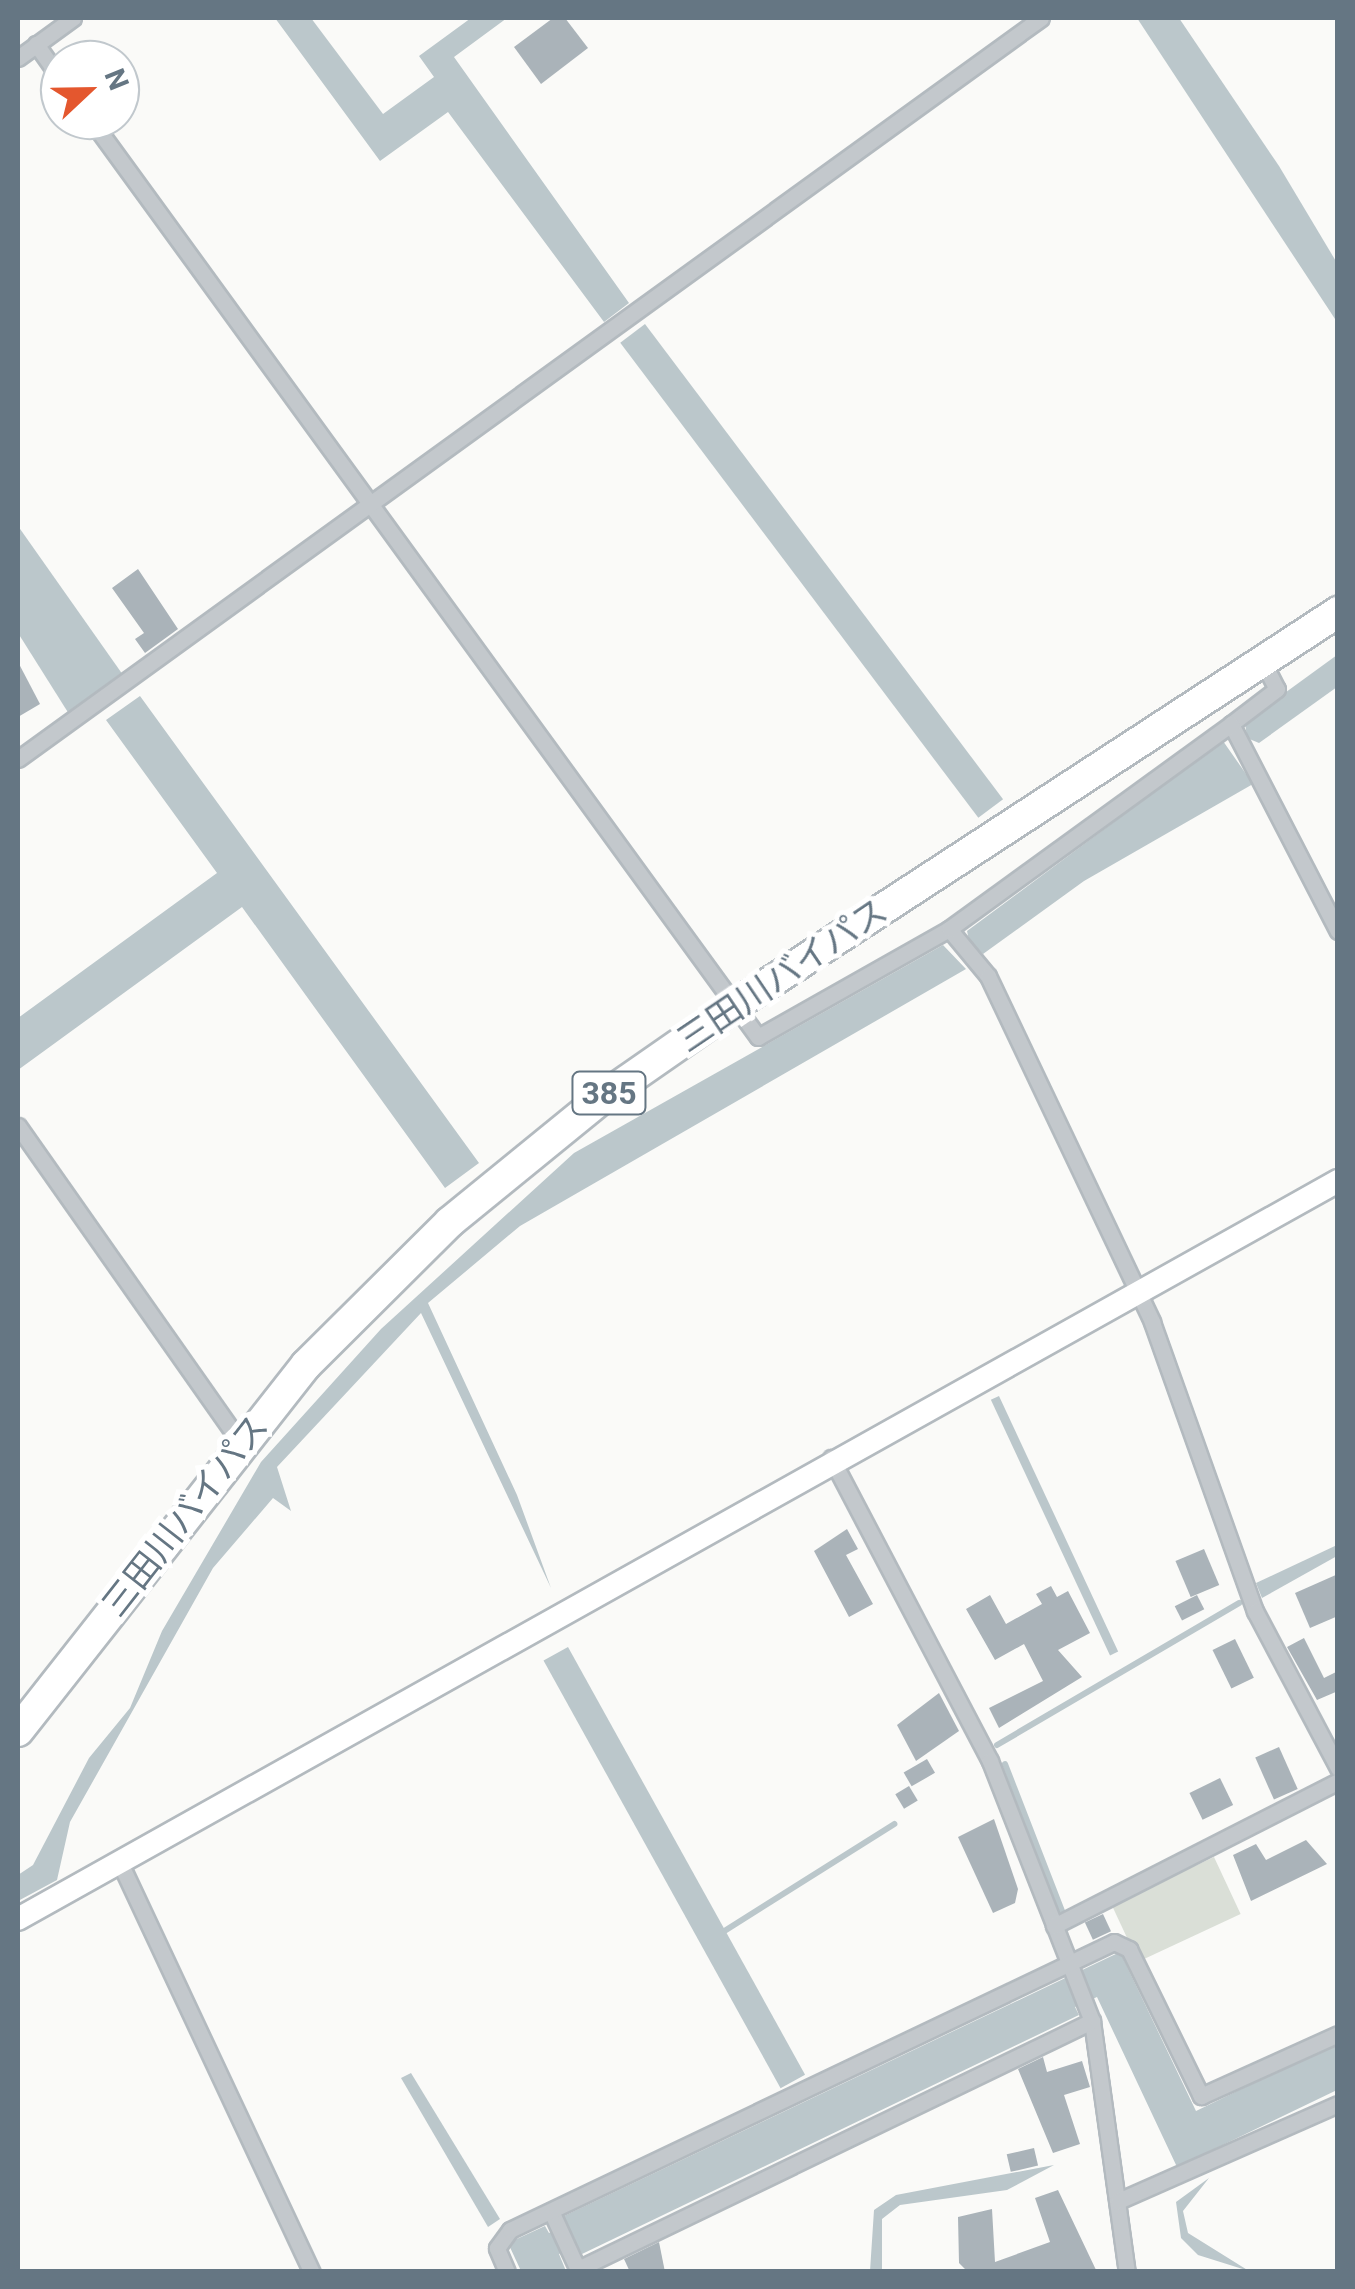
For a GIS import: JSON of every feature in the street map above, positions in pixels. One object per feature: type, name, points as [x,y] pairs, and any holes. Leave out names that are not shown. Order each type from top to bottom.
[{"type":"highway","name":"三田川バイパス","points":[[18,1731],[240,1443],[450,1222],[737,1004],[1264,664],[1338,612]]},
{"type":"street","points":[[18,58],[72,18]]},
{"type":"street","points":[[18,759],[373,508],[1041,18]]},
{"type":"street","points":[[36,44],[40,50]]},
{"type":"street","points":[[106,140],[758,1037],[949,929],[1232,724],[1277,689],[1264,664]]},
{"type":"street","points":[[1232,724],[1338,931]]},
{"type":"street","points":[[949,929],[988,976],[1136,1290],[1256,1611],[1338,1768]]},
{"type":"street","points":[[18,1126],[240,1443]]},
{"type":"street","points":[[18,1919],[121,1865],[831,1458],[1338,1180]]},
{"type":"street","points":[[831,1458],[990,1761],[1089,2014],[1127,2272]]},
{"type":"street","points":[[1054,1926],[1338,1781]]},
{"type":"street","points":[[121,1865],[312,2272]]},
{"type":"street","points":[[507,2272],[500,2238],[554,2219],[1124,1942],[1202,2096],[1338,2034]]},
{"type":"street","points":[[554,2219],[579,2270],[1089,2014]]},
{"type":"street","points":[[1118,2201],[1338,2104]]},
{"type":"shaded area","points":[[275,18],[311,18],[383,114],[434,77],[419,56],[471,18],[507,18],[454,57],[629,303],[604,322],[448,112],[380,161]]},
{"type":"shaded area","points":[[1137,18],[1179,18],[1279,166],[1337,263],[1337,322]]},
{"type":"shaded area","points":[[645,324],[1003,799],[978,818],[620,343]]},
{"type":"shaded area","points":[[18,526],[123,675],[69,714],[18,633]]},
{"type":"shaded area","points":[[1337,655],[1337,687],[1259,743],[1247,738],[1245,722]]},
{"type":"shaded area","points":[[140,696],[479,1163],[445,1188],[242,907],[18,1070],[18,1018],[217,873],[106,720]]},
{"type":"shaded area","points":[[1223,741],[1253,784],[1084,881],[983,954],[969,940],[967,931]]},
{"type":"shaded area","points":[[943,945],[966,969],[520,1226],[428,1303],[517,1495],[551,1588],[421,1313],[277,1467],[291,1511],[273,1498],[213,1568],[70,1822],[57,1880],[18,1901],[18,1875],[33,1865],[89,1758],[130,1708],[162,1631],[261,1462],[381,1329],[574,1153]]},
{"type":"shaded area","points":[[999,1396],[1118,1652],[1110,1655],[991,1400]]},
{"type":"shaded area","points":[[1337,1545],[1337,1556],[1262,1598],[1256,1583]]},
{"type":"shaded area","points":[[568,1647],[805,2075],[781,2088],[544,1661]]},
{"type":"shaded area","points":[[1214,1857],[1241,1914],[1138,1962],[1112,1905]]},
{"type":"shaded area","points":[[1120,1952],[1196,2111],[1337,2043],[1337,2090],[1177,2167],[1097,1997],[1075,2007],[1079,2015],[582,2254],[577,2245],[559,2254],[566,2271],[521,2271],[508,2243],[545,2226],[549,2233],[567,2225],[564,2216]]},
{"type":"shaded area","points":[[411,2073],[500,2219],[488,2227],[401,2078]]},
{"type":"shaded area","points":[[1054,2165],[1007,2190],[900,2205],[882,2219],[882,2271],[870,2271],[874,2210],[896,2195]]},
{"type":"shaded area","points":[[1209,2178],[1183,2211],[1188,2233],[1249,2271],[1198,2255],[1181,2238],[1176,2202]]},
{"type":"building","points":[[553,18],[565,18],[588,48],[541,84],[514,47]]},
{"type":"building","points":[[138,569],[178,629],[145,653],[135,639],[144,633],[112,588]]},
{"type":"building","points":[[18,662],[40,704],[18,717]]},
{"type":"building","points":[[847,1529],[858,1549],[846,1555],[873,1604],[849,1617],[814,1551]]},
{"type":"building","points":[[1204,1549],[1219,1585],[1191,1597],[1175,1561]]},
{"type":"building","points":[[1338,1574],[1338,1616],[1310,1628],[1295,1593]]},
{"type":"building","points":[[1051,1586],[1057,1597],[1068,1591],[1090,1633],[1058,1650],[1082,1677],[999,1728],[989,1708],[1043,1681],[1024,1644],[995,1660],[966,1609],[990,1595],[1006,1624],[1042,1604],[1036,1594]]},
{"type":"building","points":[[1197,1595],[1204,1609],[1182,1621],[1175,1606]]},
{"type":"building","points":[[1304,1638],[1324,1678],[1338,1671],[1338,1691],[1317,1700],[1287,1647]]},
{"type":"building","points":[[1235,1639],[1254,1678],[1231,1689],[1213,1650]]},
{"type":"building","points":[[939,1693],[959,1731],[916,1761],[897,1725]]},
{"type":"building","points":[[1279,1747],[1298,1789],[1274,1800],[1255,1758]]},
{"type":"building","points":[[927,1759],[935,1773],[912,1786],[904,1772]]},
{"type":"building","points":[[1220,1778],[1233,1805],[1203,1820],[1189,1793]]},
{"type":"building","points":[[909,1786],[918,1801],[904,1809],[895,1794]]},
{"type":"building","points":[[994,1819],[1018,1889],[1015,1903],[993,1913],[958,1837]]},
{"type":"building","points":[[1306,1840],[1327,1864],[1251,1901],[1233,1855],[1256,1844],[1266,1860]]},
{"type":"building","points":[[1103,1914],[1111,1931],[1093,1940],[1085,1922]]},
{"type":"building","points":[[1043,2057],[1047,2072],[1082,2061],[1090,2087],[1064,2095],[1080,2144],[1053,2153],[1018,2069]]},
{"type":"building","points":[[1034,2148],[1038,2166],[1011,2172],[1007,2154]]},
{"type":"building","points":[[1058,2190],[1097,2272],[968,2272],[959,2263],[958,2217],[992,2209],[995,2262],[1050,2242],[1035,2198]]},
{"type":"building","points":[[659,2242],[665,2272],[630,2272],[624,2259]]},
{"type":"waterway","points":[[997,1745],[1239,1603]]},
{"type":"waterway","points":[[1005,1764],[1062,1911]]},
{"type":"waterway","points":[[726,1930],[894,1824]]}]
